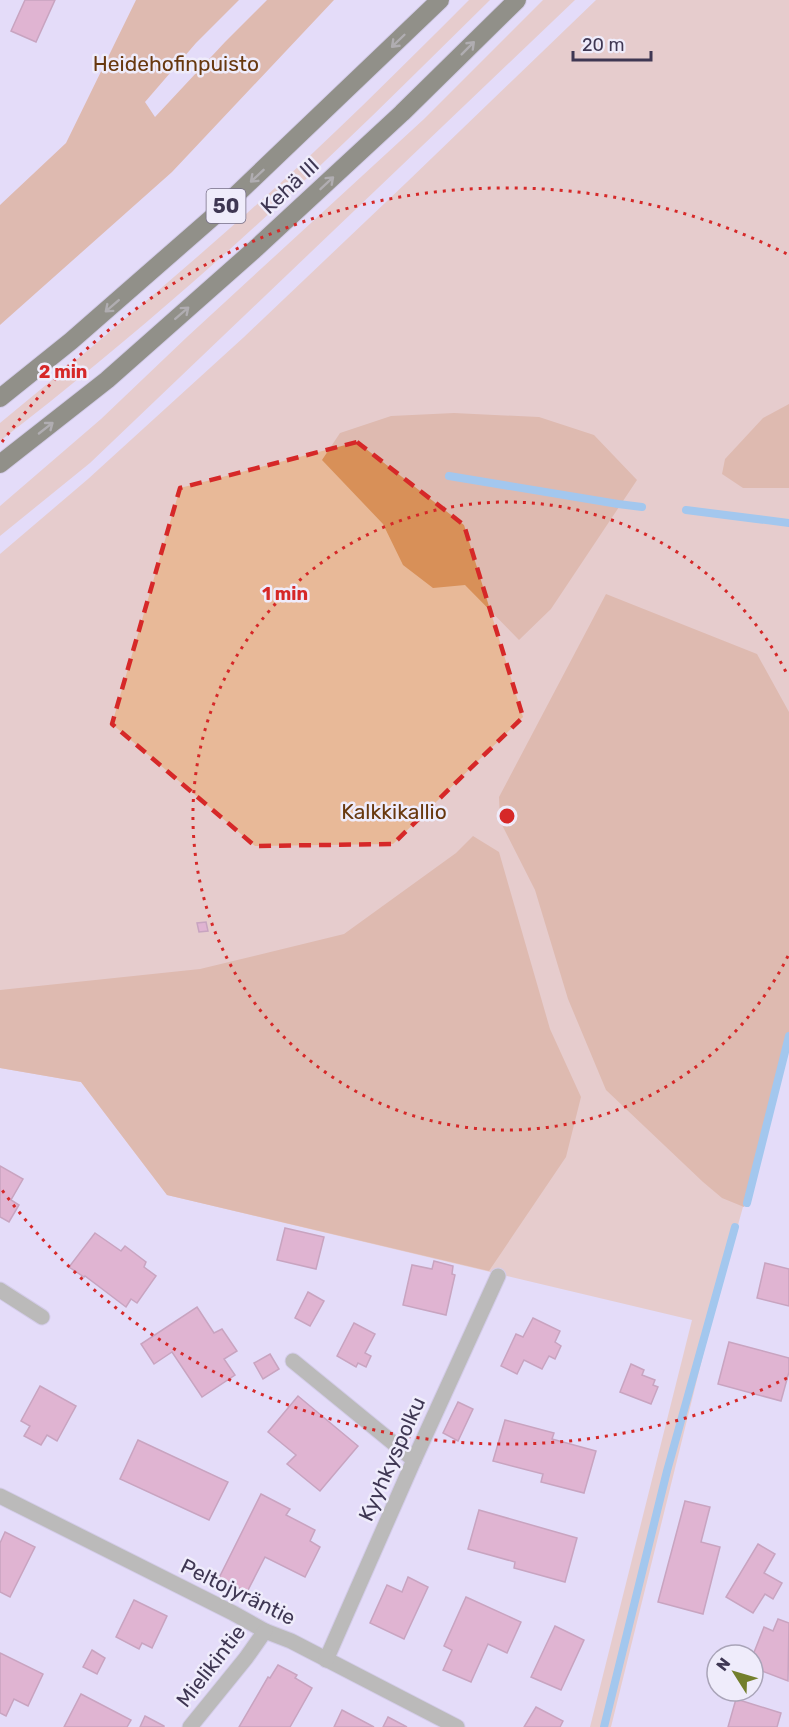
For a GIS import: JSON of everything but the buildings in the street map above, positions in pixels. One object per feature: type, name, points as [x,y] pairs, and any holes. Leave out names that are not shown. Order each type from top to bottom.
[{"type":"highway","name":"Kehä III","points":[[0,398],[71,341],[214,216],[440,0]]},
{"type":"highway","name":"Kehä III","points":[[0,464],[106,380],[254,250],[402,113],[517,0]]},
{"type":"street","name":"Kyyhkyspolku","points":[[326,1660],[498,1276]]},
{"type":"street","points":[[0,1290],[42,1317]]},
{"type":"street","points":[[294,1361],[414,1460]]},
{"type":"street","name":"Peltojyräntie","points":[[0,1496],[265,1631],[291,1641],[457,1727]]},
{"type":"street","name":"Mielikintie","points":[[190,1727],[265,1631]]},
{"type":"highlighted area","points":[[357,442],[464,525],[523,717],[393,844],[255,846],[112,724],[180,488]]},
{"type":"green space","name":"Heidehofinpuisto","points":[[136,0],[239,0],[196,43],[145,102],[155,117],[267,0],[334,0],[172,172],[0,325],[0,205],[66,143]]},
{"type":"green space","points":[[469,0],[490,0],[344,143],[231,248],[122,343],[0,441],[0,423],[154,294],[275,188]]},
{"type":"green space","points":[[543,0],[575,0],[90,463],[0,536],[0,506],[101,419],[424,119]]},
{"type":"green space","name":"Kalkkikallio","points":[[596,0],[789,0],[789,1040],[711,1323],[611,1727],[590,1727],[692,1320],[167,1195],[81,1082],[0,1068],[0,554],[88,479],[244,337]]},
{"type":"green space","points":[[789,404],[789,488],[743,488],[722,474],[725,459],[763,418]]},
{"type":"green space","points":[[454,413],[539,417],[594,435],[637,480],[551,609],[519,640],[465,585],[433,588],[403,565],[383,524],[322,460],[340,433],[391,416]]},
{"type":"green space","points":[[606,594],[757,654],[789,712],[789,1040],[744,1207],[722,1198],[703,1182],[606,1090],[568,999],[535,890],[500,821],[499,797]]},
{"type":"green space","points":[[473,836],[499,852],[550,1029],[581,1097],[566,1157],[489,1271],[167,1195],[81,1082],[0,1068],[0,990],[200,969],[344,934],[456,853]]},
{"type":"waterway","points":[[449,476],[642,507]]},
{"type":"waterway","points":[[686,510],[789,523]]},
{"type":"waterway","points":[[747,1203],[789,1036]]},
{"type":"waterway","points":[[604,1727],[667,1471],[735,1227]]}]
